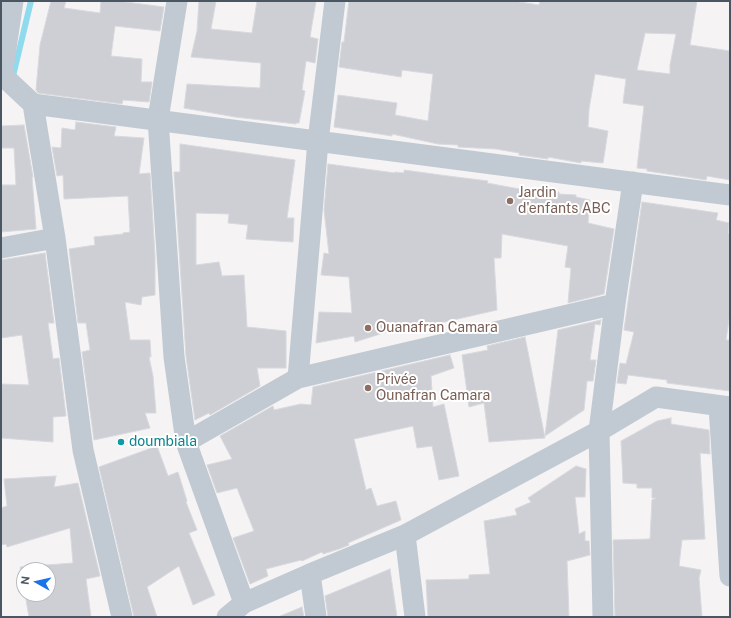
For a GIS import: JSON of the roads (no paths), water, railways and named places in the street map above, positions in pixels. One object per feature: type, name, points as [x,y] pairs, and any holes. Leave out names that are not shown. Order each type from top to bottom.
[{"type":"street","points":[[13,1],[1,75],[33,104],[158,119],[730,195]]},
{"type":"street","points":[[177,1],[158,119],[174,357],[186,442],[244,603]]},
{"type":"street","points":[[298,378],[318,141],[335,1]]},
{"type":"street","points":[[33,104],[56,238],[83,450],[122,617]]},
{"type":"street","points":[[603,617],[599,431],[632,182]]},
{"type":"street","points":[[1,248],[56,238]]},
{"type":"street","points":[[186,442],[298,378],[615,304]]},
{"type":"street","points":[[227,617],[244,603],[405,534],[599,431],[656,397],[725,407],[730,576]]},
{"type":"street","points":[[405,534],[415,617]]},
{"type":"street","points":[[310,574],[316,617]]},
{"type":"waterway","points":[[10,77],[13,76],[31,1]]},
{"type":"place","name":"Jardin d'enfants ABC","points":[[510,201]]},
{"type":"place","name":"Ouanafran Camara","points":[[368,328]]},
{"type":"place","name":"Privée Ounafran Camara","points":[[368,388]]},
{"type":"place","name":"doumbiala","points":[[121,442]]}]
